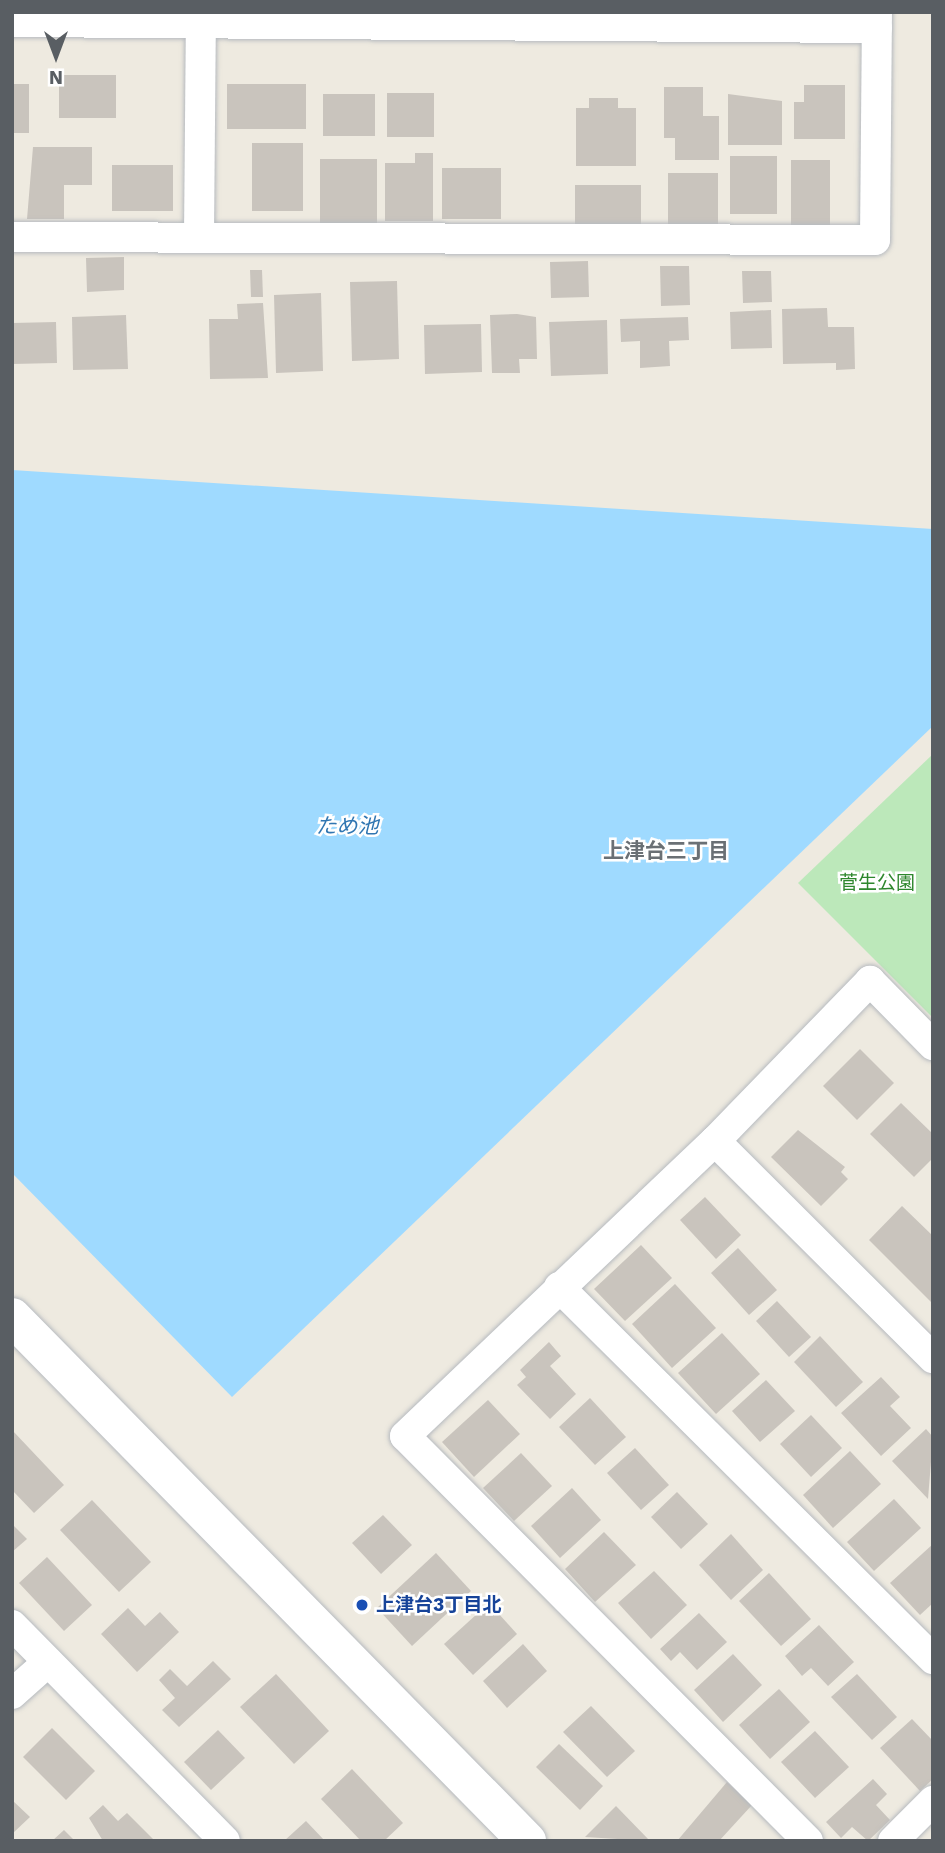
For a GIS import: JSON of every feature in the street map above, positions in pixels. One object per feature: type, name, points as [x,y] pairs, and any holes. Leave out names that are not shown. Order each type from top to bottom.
[{"type":"street","points":[[199,237],[201,17]]},
{"type":"street","points":[[12,22],[201,17],[877,20],[875,240],[12,237]]},
{"type":"street","points":[[808,1841],[405,1436],[715,1141],[870,981],[933,1045]]},
{"type":"street","points":[[715,1141],[933,1358]]},
{"type":"street","points":[[559,1287],[933,1659]]},
{"type":"street","points":[[12,1317],[527,1841]]},
{"type":"street","points":[[12,1625],[225,1841]]},
{"type":"street","points":[[12,1694],[48,1662]]},
{"type":"street","points":[[893,1841],[933,1801]]},
{"type":"green space","name":"菅生公園","points":[[933,754],[933,1018],[798,883]]},
{"type":"water","name":"ため池","points":[[12,470],[933,529],[933,726],[232,1397],[12,1173]]},
{"type":"building","points":[[59,75],[116,75],[116,118],[59,118]]},
{"type":"building","points":[[12,84],[29,84],[29,133],[12,133]]},
{"type":"building","points":[[227,84],[306,84],[306,129],[227,129]]},
{"type":"building","points":[[804,85],[845,85],[845,139],[794,139],[794,102],[804,102]]},
{"type":"building","points":[[664,87],[703,87],[703,116],[719,116],[719,160],[675,160],[675,138],[664,138]]},
{"type":"building","points":[[387,93],[434,93],[434,137],[387,137]]},
{"type":"building","points":[[323,94],[375,94],[375,136],[323,136]]},
{"type":"building","points":[[728,94],[782,101],[782,145],[728,145]]},
{"type":"building","points":[[589,98],[618,98],[618,108],[636,108],[636,166],[576,166],[576,108],[589,108]]},
{"type":"building","points":[[252,143],[303,143],[303,211],[252,211]]},
{"type":"building","points":[[33,147],[92,147],[92,185],[64,185],[64,219],[27,219]]},
{"type":"building","points":[[415,153],[433,153],[433,221],[385,221],[385,163],[415,163]]},
{"type":"building","points":[[730,156],[777,156],[777,214],[730,214]]},
{"type":"building","points":[[320,159],[377,159],[377,224],[320,224]]},
{"type":"building","points":[[791,160],[830,160],[830,232],[791,232]]},
{"type":"building","points":[[112,165],[173,165],[173,211],[112,211]]},
{"type":"building","points":[[442,168],[501,168],[501,219],[442,219]]},
{"type":"building","points":[[668,173],[718,173],[718,225],[668,225]]},
{"type":"building","points":[[575,185],[641,185],[641,230],[575,224]]},
{"type":"building","points":[[124,257],[124,290],[87,292],[86,258]]},
{"type":"building","points":[[588,261],[589,297],[551,298],[550,262]]},
{"type":"building","points":[[660,266],[689,266],[690,305],[661,306]]},
{"type":"building","points":[[250,270],[262,270],[263,297],[251,297]]},
{"type":"building","points":[[742,271],[771,271],[772,302],[743,303]]},
{"type":"building","points":[[397,281],[399,359],[352,361],[350,282]]},
{"type":"building","points":[[321,293],[323,371],[276,373],[274,295]]},
{"type":"building","points":[[263,303],[268,378],[210,379],[209,319],[238,319],[237,304]]},
{"type":"building","points":[[827,308],[828,327],[854,327],[855,369],[836,370],[836,363],[783,364],[782,309]]},
{"type":"building","points":[[771,310],[772,348],[731,349],[730,312]]},
{"type":"building","points":[[517,314],[536,317],[537,359],[519,359],[520,373],[492,373],[490,315]]},
{"type":"building","points":[[126,315],[128,369],[73,370],[72,317]]},
{"type":"building","points":[[688,317],[689,340],[669,341],[670,366],[640,368],[640,341],[621,342],[620,319]]},
{"type":"building","points":[[607,320],[608,374],[551,376],[549,322]]},
{"type":"building","points":[[56,322],[57,363],[12,364],[12,323]]},
{"type":"building","points":[[481,324],[482,372],[425,374],[424,325]]},
{"type":"building","points":[[860,1049],[894,1083],[857,1120],[823,1086]]},
{"type":"building","points":[[901,1103],[933,1134],[933,1158],[914,1177],[870,1134]]},
{"type":"building","points":[[798,1130],[845,1167],[841,1172],[848,1179],[821,1206],[771,1157]]},
{"type":"building","points":[[705,1197],[741,1235],[716,1259],[680,1220]]},
{"type":"building","points":[[902,1206],[933,1236],[933,1304],[869,1240]]},
{"type":"building","points":[[641,1245],[672,1278],[625,1321],[594,1289]]},
{"type":"building","points":[[738,1248],[777,1290],[749,1315],[711,1273]]},
{"type":"building","points":[[675,1284],[716,1328],[672,1368],[632,1324]]},
{"type":"building","points":[[777,1301],[811,1337],[789,1357],[756,1321]]},
{"type":"building","points":[[722,1333],[760,1374],[716,1414],[678,1373]]},
{"type":"building","points":[[820,1336],[863,1382],[836,1407],[794,1362]]},
{"type":"building","points":[[549,1342],[561,1356],[550,1366],[576,1394],[550,1419],[517,1385],[526,1377],[520,1370]]},
{"type":"building","points":[[881,1377],[900,1397],[890,1406],[911,1428],[881,1456],[841,1413]]},
{"type":"building","points":[[766,1380],[795,1411],[760,1442],[732,1411]]},
{"type":"building","points":[[590,1398],[626,1437],[595,1465],[559,1427]]},
{"type":"building","points":[[488,1400],[520,1434],[474,1477],[442,1442]]},
{"type":"building","points":[[811,1415],[842,1448],[811,1477],[780,1444]]},
{"type":"building","points":[[926,1429],[933,1437],[928,1499],[892,1461]]},
{"type":"building","points":[[12,1430],[64,1485],[34,1513],[12,1490]]},
{"type":"building","points":[[635,1448],[669,1485],[641,1510],[607,1473]]},
{"type":"building","points":[[850,1451],[881,1484],[833,1528],[803,1495]]},
{"type":"building","points":[[521,1453],[552,1486],[514,1521],[483,1488]]},
{"type":"building","points":[[572,1488],[601,1520],[560,1558],[531,1526]]},
{"type":"building","points":[[677,1492],[708,1524],[681,1549],[651,1517]]},
{"type":"building","points":[[894,1499],[921,1528],[874,1571],[847,1542]]},
{"type":"building","points":[[92,1500],[151,1562],[119,1592],[60,1530]]},
{"type":"building","points":[[383,1515],[412,1545],[381,1574],[352,1543]]},
{"type":"building","points":[[12,1524],[27,1539],[12,1552]]},
{"type":"building","points":[[604,1532],[636,1565],[595,1602],[565,1569]]},
{"type":"building","points":[[731,1534],[763,1570],[731,1600],[699,1565]]},
{"type":"building","points":[[933,1544],[933,1603],[920,1615],[890,1583]]},
{"type":"building","points":[[436,1553],[471,1591],[412,1646],[377,1608]]},
{"type":"building","points":[[47,1557],[92,1605],[64,1631],[19,1583]]},
{"type":"building","points":[[654,1571],[687,1605],[651,1639],[618,1603]]},
{"type":"building","points":[[769,1573],[811,1619],[781,1646],[739,1601]]},
{"type":"building","points":[[489,1603],[517,1634],[473,1675],[444,1644]]},
{"type":"building","points":[[128,1608],[145,1626],[160,1612],[179,1632],[137,1672],[101,1634]]},
{"type":"building","points":[[699,1613],[727,1642],[697,1670],[680,1652],[671,1661],[660,1649]]},
{"type":"building","points":[[819,1625],[854,1662],[828,1686],[811,1668],[802,1676],[785,1656]]},
{"type":"building","points":[[523,1644],[547,1671],[507,1708],[483,1681]]},
{"type":"building","points":[[733,1654],[762,1685],[723,1722],[694,1690]]},
{"type":"building","points":[[213,1661],[231,1679],[179,1727],[162,1710],[175,1698],[159,1680],[170,1669],[187,1686]]},
{"type":"building","points":[[276,1674],[329,1731],[294,1764],[240,1707]]},
{"type":"building","points":[[857,1674],[897,1717],[872,1740],[831,1697]]},
{"type":"building","points":[[779,1689],[810,1722],[770,1759],[739,1725]]},
{"type":"building","points":[[591,1706],[635,1751],[607,1777],[563,1732]]},
{"type":"building","points":[[912,1719],[933,1741],[933,1779],[920,1791],[880,1748]]},
{"type":"building","points":[[52,1728],[95,1771],[66,1800],[23,1757]]},
{"type":"building","points":[[218,1730],[245,1758],[211,1790],[184,1762]]},
{"type":"building","points":[[815,1731],[849,1767],[815,1798],[781,1762]]},
{"type":"building","points":[[559,1744],[603,1786],[580,1810],[536,1767]]},
{"type":"building","points":[[352,1769],[403,1823],[384,1841],[361,1841],[321,1799]]},
{"type":"building","points":[[873,1779],[887,1794],[876,1805],[890,1820],[868,1841],[852,1827],[841,1838],[826,1822]]},
{"type":"building","points":[[727,1782],[752,1805],[719,1841],[677,1841]]},
{"type":"building","points":[[12,1800],[30,1817],[12,1834]]},
{"type":"building","points":[[103,1805],[118,1821],[127,1813],[155,1841],[103,1841],[89,1818]]},
{"type":"building","points":[[616,1806],[650,1841],[585,1837]]},
{"type":"building","points":[[306,1821],[325,1841],[284,1841]]},
{"type":"building","points":[[64,1830],[75,1841],[52,1841]]},
{"type":"place","name":"上津台3丁目北","points":[[362,1605]]},
{"type":"district","name":"上津台三丁目","points":[[666,851]]}]
